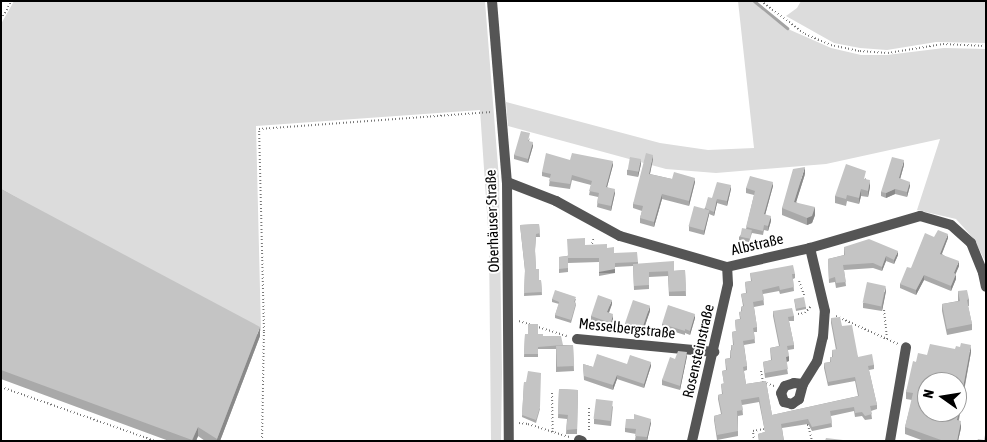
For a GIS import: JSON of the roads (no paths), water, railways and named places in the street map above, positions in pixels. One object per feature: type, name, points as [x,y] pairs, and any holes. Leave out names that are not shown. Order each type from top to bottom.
[{"type":"street","name":"Oberhäuser Straße","points":[[492,1],[507,182],[510,422],[508,441]]},
{"type":"street","name":"Albstraße","points":[[507,182],[556,201],[620,236],[727,266],[810,248],[920,216],[951,225],[971,243],[983,273],[986,287]]},
{"type":"street","points":[[803,384],[794,383],[785,386],[782,393],[784,402],[792,404],[799,399],[803,384],[817,362],[823,337],[825,311],[810,248]]},
{"type":"street","name":"Rosensteinstraße","points":[[692,441],[714,352],[728,284],[727,266]]},
{"type":"street","name":"Messelbergstraße","points":[[578,339],[714,352]]},
{"type":"street","points":[[890,441],[906,348]]},
{"type":"waterway","points":[[754,1],[787,28]]}]
